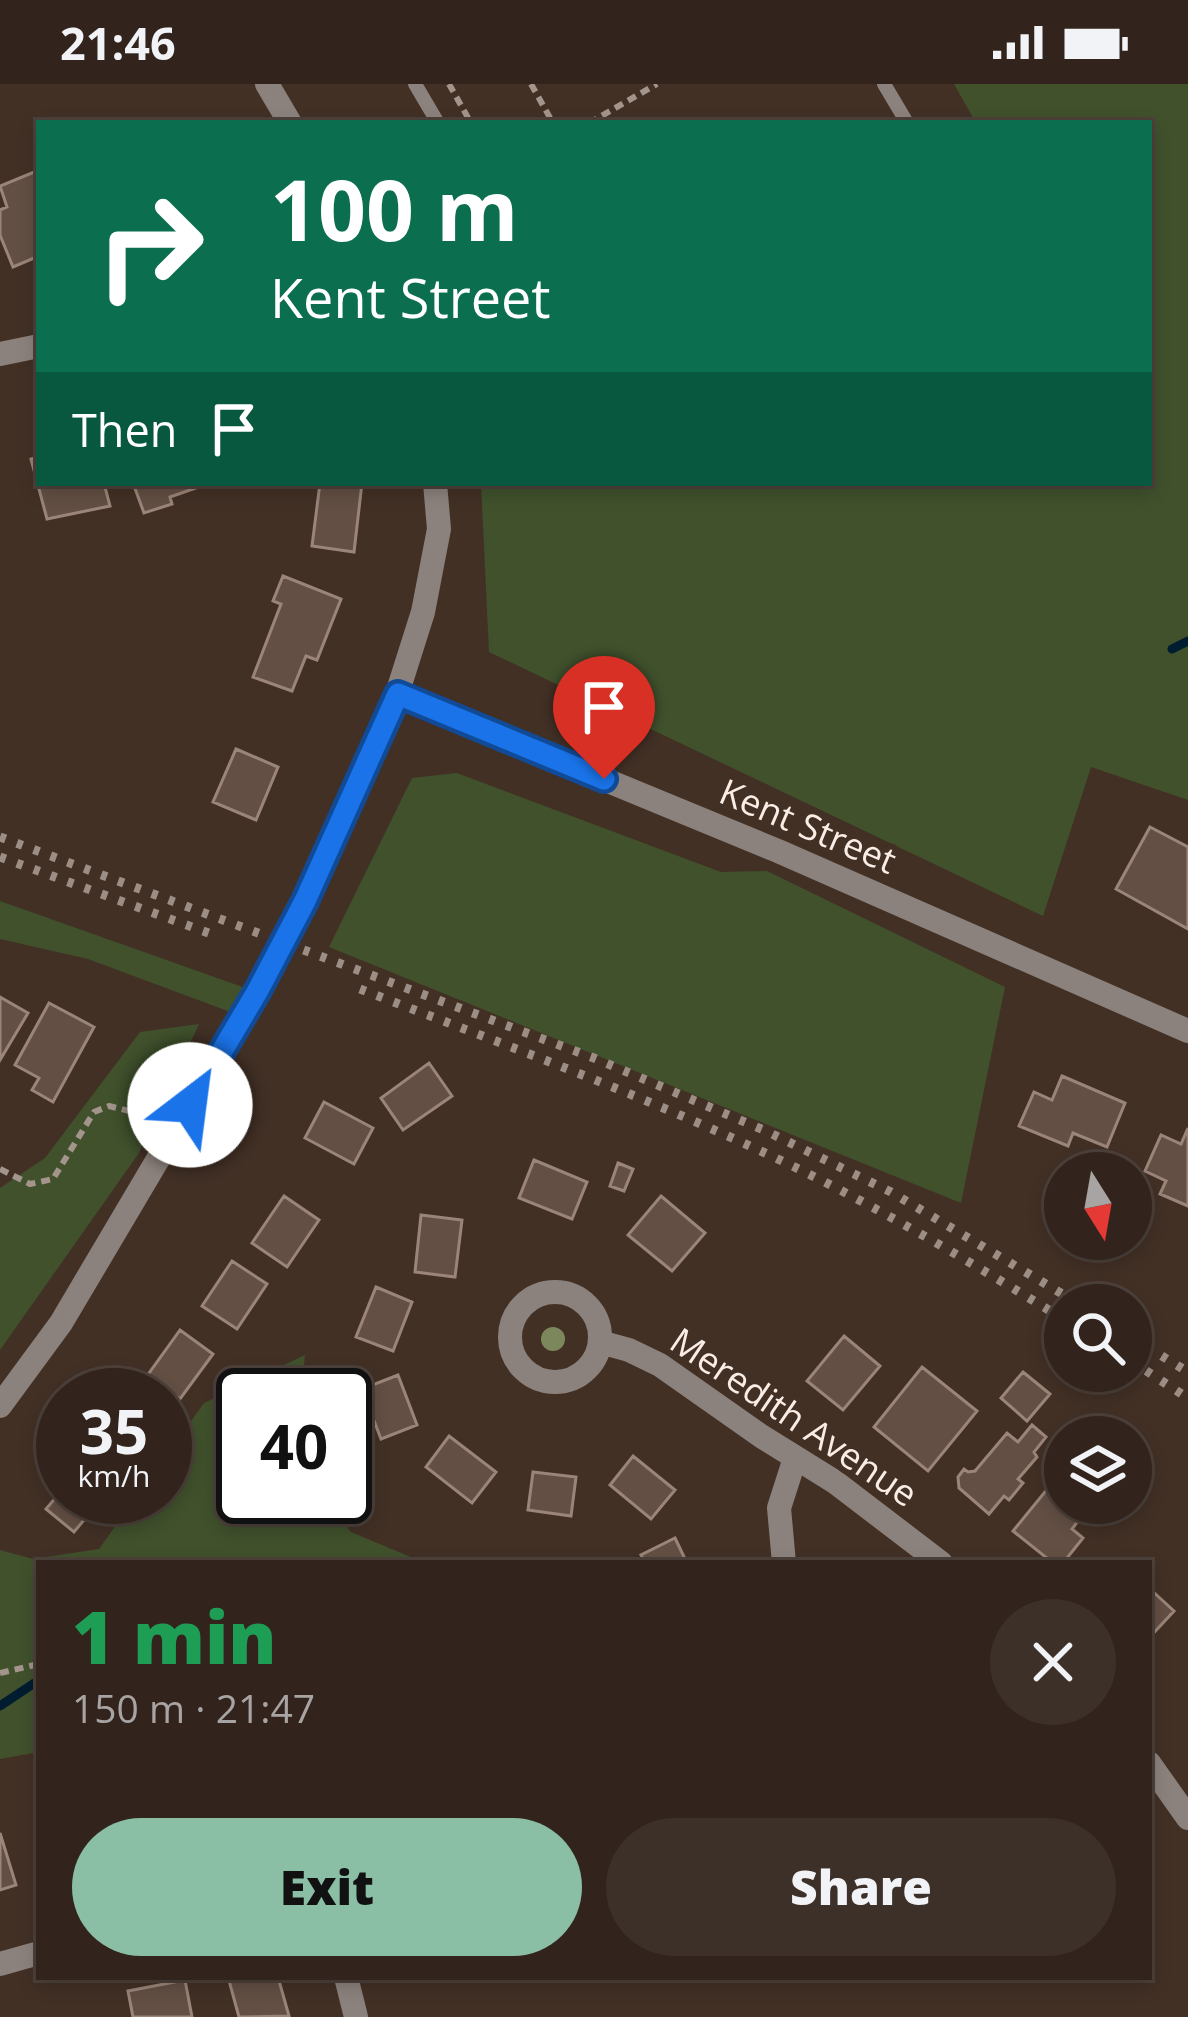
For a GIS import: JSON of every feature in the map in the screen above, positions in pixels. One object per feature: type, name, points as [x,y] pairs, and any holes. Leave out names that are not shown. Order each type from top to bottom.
[{"type":"street","points":[[267,84],[288,120]]},
{"type":"street","points":[[0,354],[36,347]]},
{"type":"street","points":[[0,1406],[61,1323],[257,992],[305,901],[398,694],[423,612],[439,529],[435,486]]},
{"type":"street","name":"Kent Street","points":[[398,694],[778,851],[1188,1031]]},
{"type":"street","name":"Meredith Avenue","points":[[600,1342],[660,1365],[835,1482],[937,1560]]},
{"type":"street","points":[[784,1560],[779,1508],[795,1458]]},
{"type":"street","points":[[1152,1767],[1188,1818]]},
{"type":"street","points":[[0,1964],[36,1954]]},
{"type":"street","points":[[347,1980],[356,2017]]},
{"type":"lane","points":[[415,84],[436,120]]},
{"type":"lane","points":[[884,84],[905,120]]},
{"type":"path","points":[[448,84],[469,120]]},
{"type":"path","points":[[531,84],[551,120]]},
{"type":"path","points":[[594,120],[657,84]]},
{"type":"path","points":[[0,1169],[30,1184],[53,1179],[94,1112],[109,1106],[163,1120]]},
{"type":"path","points":[[0,1673],[36,1665]]},
{"type":"green space","points":[[954,84],[1188,84],[1188,800],[1091,767],[1043,916],[489,652],[481,486],[1152,486],[1152,120],[974,120]]},
{"type":"green space","points":[[457,773],[721,872],[767,871],[1005,987],[961,1203],[329,947],[412,778]]},
{"type":"green space","points":[[0,901],[257,992],[241,1016],[88,959],[0,939]]},
{"type":"green space","points":[[199,1024],[139,1153],[0,1350],[0,1188],[45,1158],[140,1032]]},
{"type":"green space","points":[[305,1355],[304,1368],[278,1368]]},
{"type":"green space","points":[[216,1397],[216,1524],[345,1524],[351,1532],[418,1560],[36,1560],[36,1753],[0,1759],[0,1550],[33,1559],[99,1549],[117,1524],[192,1524],[192,1420],[204,1403]]},
{"type":"building","points":[[36,171],[36,257],[13,267],[0,235],[0,210],[7,207],[0,186]]},
{"type":"building","points":[[38,486],[105,486],[110,506],[47,519]]},
{"type":"building","points":[[134,486],[201,486],[170,497],[172,504],[144,513]]},
{"type":"building","points":[[320,486],[362,486],[354,552],[312,546]]},
{"type":"building","points":[[283,576],[341,599],[317,660],[306,656],[292,691],[253,677],[281,604],[273,601]]},
{"type":"building","points":[[236,749],[278,767],[256,820],[213,802]]},
{"type":"building","points":[[1150,827],[1188,847],[1188,929],[1116,889]]},
{"type":"building","points":[[0,997],[28,1013],[0,1060]]},
{"type":"building","points":[[49,1003],[94,1027],[53,1102],[32,1090],[39,1078],[15,1065]]},
{"type":"building","points":[[429,1063],[452,1096],[403,1130],[381,1098]]},
{"type":"building","points":[[1062,1076],[1125,1103],[1107,1147],[1073,1133],[1068,1146],[1019,1126],[1034,1092],[1052,1100]]},
{"type":"building","points":[[324,1102],[373,1128],[354,1164],[305,1138]]},
{"type":"building","points":[[1188,1128],[1188,1206],[1160,1194],[1166,1181],[1152,1174],[1152,1155],[1161,1135],[1181,1144]]},
{"type":"building","points":[[534,1160],[587,1182],[572,1219],[519,1198]]},
{"type":"building","points":[[618,1163],[633,1169],[624,1191],[610,1186]]},
{"type":"building","points":[[284,1196],[319,1220],[287,1267],[252,1243]]},
{"type":"building","points":[[661,1196],[705,1233],[672,1271],[628,1235]]},
{"type":"building","points":[[421,1215],[462,1220],[455,1277],[415,1272]]},
{"type":"building","points":[[232,1261],[267,1284],[237,1329],[202,1306]]},
{"type":"building","points":[[376,1287],[412,1302],[393,1351],[356,1337]]},
{"type":"building","points":[[180,1330],[213,1354],[192,1383],[192,1368],[153,1368]]},
{"type":"building","points":[[844,1336],[880,1366],[843,1410],[807,1381]]},
{"type":"building","points":[[922,1367],[977,1411],[928,1471],[874,1427]]},
{"type":"building","points":[[1023,1372],[1050,1394],[1027,1421],[1001,1398]]},
{"type":"building","points":[[398,1375],[417,1425],[381,1439],[372,1415],[372,1385]]},
{"type":"building","points":[[1032,1425],[1044,1435],[1034,1452],[1037,1457],[1018,1479],[1023,1483],[989,1514],[959,1488],[958,1477],[964,1469],[975,1471],[1007,1433],[1018,1442]]},
{"type":"building","points":[[449,1436],[496,1472],[472,1503],[426,1467]]},
{"type":"building","points":[[633,1456],[675,1490],[651,1519],[610,1485]]},
{"type":"building","points":[[533,1472],[576,1477],[571,1516],[528,1510]]},
{"type":"building","points":[[1044,1493],[1044,1524],[1076,1524],[1072,1529],[1083,1538],[1065,1560],[1049,1560],[1013,1531]]},
{"type":"building","points":[[675,1538],[686,1560],[644,1560],[641,1555]]},
{"type":"building","points":[[1152,1591],[1174,1611],[1152,1635]]},
{"type":"building","points":[[0,1833],[16,1885],[0,1890]]},
{"type":"building","points":[[185,1980],[192,2017],[133,2017],[128,1991]]},
{"type":"building","points":[[229,1980],[279,1980],[289,2016],[239,2017]]},
{"type":"waterway","points":[[1172,649],[1188,641]]},
{"type":"waterway","points":[[0,1706],[36,1682]]},
{"type":"railway","points":[[0,837],[594,1058],[766,1131],[891,1192],[1046,1284]]},
{"type":"railway","points":[[0,857],[214,935]]},
{"type":"railway","points":[[360,989],[752,1147],[872,1207],[1044,1307]]},
{"type":"railway","points":[[1152,1350],[1188,1372]]},
{"type":"railway","points":[[1152,1375],[1188,1398]]},
{"type":"route","points":[[190,1105],[305,901],[398,694],[604,779]]}]
